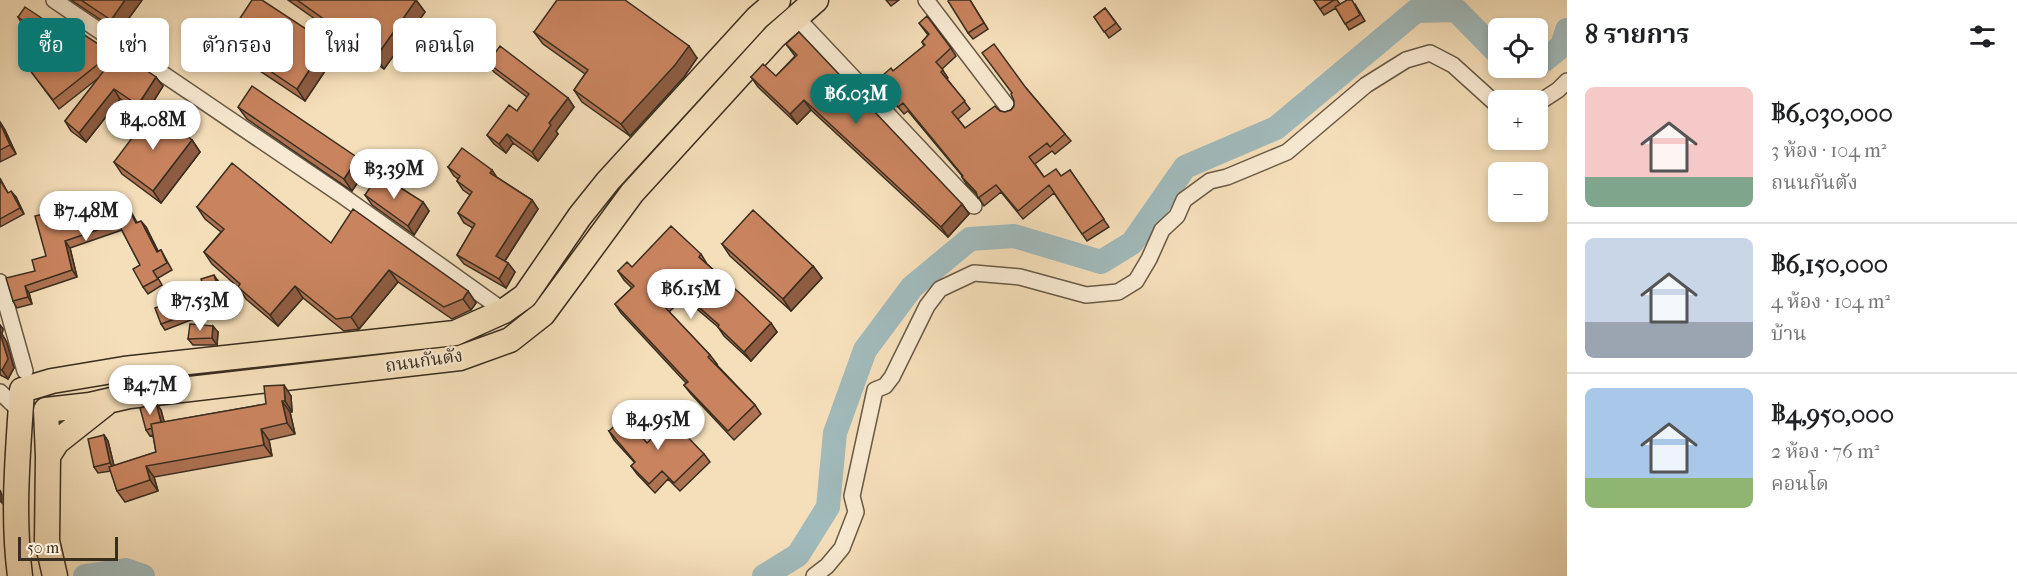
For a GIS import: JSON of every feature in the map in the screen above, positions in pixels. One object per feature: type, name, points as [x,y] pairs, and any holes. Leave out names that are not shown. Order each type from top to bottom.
[{"type":"main road","name":"ถนนกันตัง","points":[[19,391],[124,369],[455,333],[504,311],[525,296],[580,216],[643,143],[757,18],[778,0]]},
{"type":"main road","name":"ถนนกันตัง","points":[[19,391],[46,410],[90,405],[120,398],[460,358],[510,340],[543,314],[632,193],[775,36],[816,0]]},
{"type":"main road","points":[[643,143],[662,160]]},
{"type":"main road","points":[[478,322],[487,348]]},
{"type":"main road","points":[[48,456],[57,442],[70,430],[120,398],[124,369]]},
{"type":"main road","points":[[19,391],[16,542],[20,576]]},
{"type":"main road","points":[[46,410],[47,541],[55,576]]},
{"type":"street","points":[[54,0],[340,194],[504,311]]},
{"type":"street","points":[[926,0],[1010,110]]},
{"type":"street","points":[[796,17],[974,206]]},
{"type":"street","points":[[814,576],[827,566],[842,548],[856,512],[852,496],[875,390],[885,386],[892,377],[927,306],[940,289],[974,273],[1020,277],[1086,295],[1118,292],[1136,281],[1162,230],[1176,216],[1184,201],[1210,181],[1227,177],[1287,152],[1366,85],[1406,60],[1430,53],[1453,65],[1488,97]]},
{"type":"street","points":[[1548,96],[1567,81]]},
{"type":"street","points":[[0,282],[19,391]]},
{"type":"building","points":[[81,0],[125,0],[112,18],[108,18]]},
{"type":"building","points":[[252,0],[262,0],[289,18],[240,18]]},
{"type":"building","points":[[297,0],[416,0],[403,18],[393,18],[393,33],[381,50],[381,18],[322,18]]},
{"type":"building","points":[[557,0],[625,0],[689,46],[675,65],[621,124],[574,90],[588,70],[534,32]]},
{"type":"building","points":[[949,0],[970,0],[984,23],[968,33]]},
{"type":"building","points":[[1314,0],[1334,0],[1320,9]]},
{"type":"building","points":[[1347,0],[1352,0],[1360,15],[1345,24],[1335,7]]},
{"type":"building","points":[[25,7],[42,18],[19,18]]},
{"type":"building","points":[[1105,8],[1116,23],[1104,32],[1094,17]]},
{"type":"building","points":[[927,16],[951,48],[936,62],[943,70],[941,72],[965,101],[952,112],[965,128],[995,106],[1005,112],[1014,106],[1012,93],[982,53],[994,44],[1026,88],[1065,134],[1050,147],[1047,143],[1029,157],[1044,177],[1056,169],[1061,176],[1070,170],[1104,219],[1082,234],[1049,185],[1018,211],[996,185],[978,198],[976,192],[903,103],[898,107],[876,81],[891,68],[893,71],[925,45],[922,42],[929,34],[919,23]]},
{"type":"building","points":[[293,20],[305,28],[305,72],[308,72],[297,89],[272,72],[293,72]]},
{"type":"building","points":[[799,32],[962,204],[941,227],[804,100],[790,114],[751,77],[763,64],[776,76],[797,55],[786,44]]},
{"type":"building","points":[[85,35],[97,43],[97,65],[53,100],[31,72],[85,72]]},
{"type":"building","points":[[500,46],[568,98],[549,123],[551,125],[532,152],[507,134],[499,144],[487,135],[509,105],[517,111],[529,94],[496,69],[496,52]]},
{"type":"building","points":[[103,72],[149,72],[156,77],[138,105],[114,89],[79,133],[65,121]]},
{"type":"building","points":[[252,86],[358,158],[344,179],[238,107]]},
{"type":"building","points":[[153,110],[192,140],[153,191],[114,162]]},
{"type":"building","points":[[0,123],[10,145],[0,150]]},
{"type":"building","points":[[462,148],[492,170],[490,173],[532,200],[496,256],[508,263],[499,279],[457,255],[475,224],[458,213],[472,192],[457,181],[460,176],[448,167]]},
{"type":"building","points":[[232,163],[331,243],[353,209],[468,291],[463,299],[444,307],[389,270],[351,317],[336,319],[295,286],[270,315],[238,287],[240,284],[204,252],[224,229],[197,207]]},
{"type":"building","points":[[379,174],[423,202],[408,226],[365,195]]},
{"type":"building","points":[[0,180],[8,193],[11,191],[20,208],[0,219]]},
{"type":"building","points":[[122,197],[136,223],[141,221],[157,252],[161,250],[167,263],[153,271],[158,279],[143,287],[133,269],[140,265],[118,223],[65,241],[72,270],[25,286],[28,297],[13,301],[6,278],[35,271],[32,260],[46,256],[35,216],[92,199],[97,211]]},
{"type":"building","points":[[753,210],[813,266],[783,299],[722,244]]},
{"type":"building","points":[[671,226],[701,254],[699,257],[771,323],[744,352],[718,327],[719,325],[678,289],[662,304],[710,355],[708,357],[755,405],[728,431],[684,385],[688,382],[615,304],[634,286],[618,271],[627,262],[632,267]]},
{"type":"building","points":[[214,275],[221,298],[209,302],[201,279]]},
{"type":"building","points":[[182,284],[200,310],[161,324],[155,308],[174,301],[169,293]]},
{"type":"building","points":[[190,324],[213,326],[212,338],[188,339]]},
{"type":"building","points":[[0,333],[8,359],[2,370],[0,369]]},
{"type":"building","points":[[284,385],[285,401],[282,401],[287,423],[261,429],[264,445],[146,466],[150,480],[117,491],[109,467],[156,452],[151,424],[266,404],[264,386]]},
{"type":"building","points":[[156,403],[161,422],[151,424],[152,428],[146,430],[140,408]]},
{"type":"building","points":[[624,417],[647,443],[671,420],[704,454],[674,483],[662,471],[649,484],[631,466],[635,462],[609,431]]},
{"type":"building","points":[[104,435],[110,463],[94,467],[88,439]]},
{"type":"waterway","points":[[764,576],[798,555],[828,507],[835,433],[865,350],[912,287],[970,239],[1014,236],[1101,262],[1132,243],[1185,167],[1276,128],[1416,11],[1456,10],[1488,43]]},
{"type":"waterway","points":[[1548,57],[1562,46],[1567,30]]},
{"type":"waterway","points":[[85,576],[126,570],[143,576]]}]
